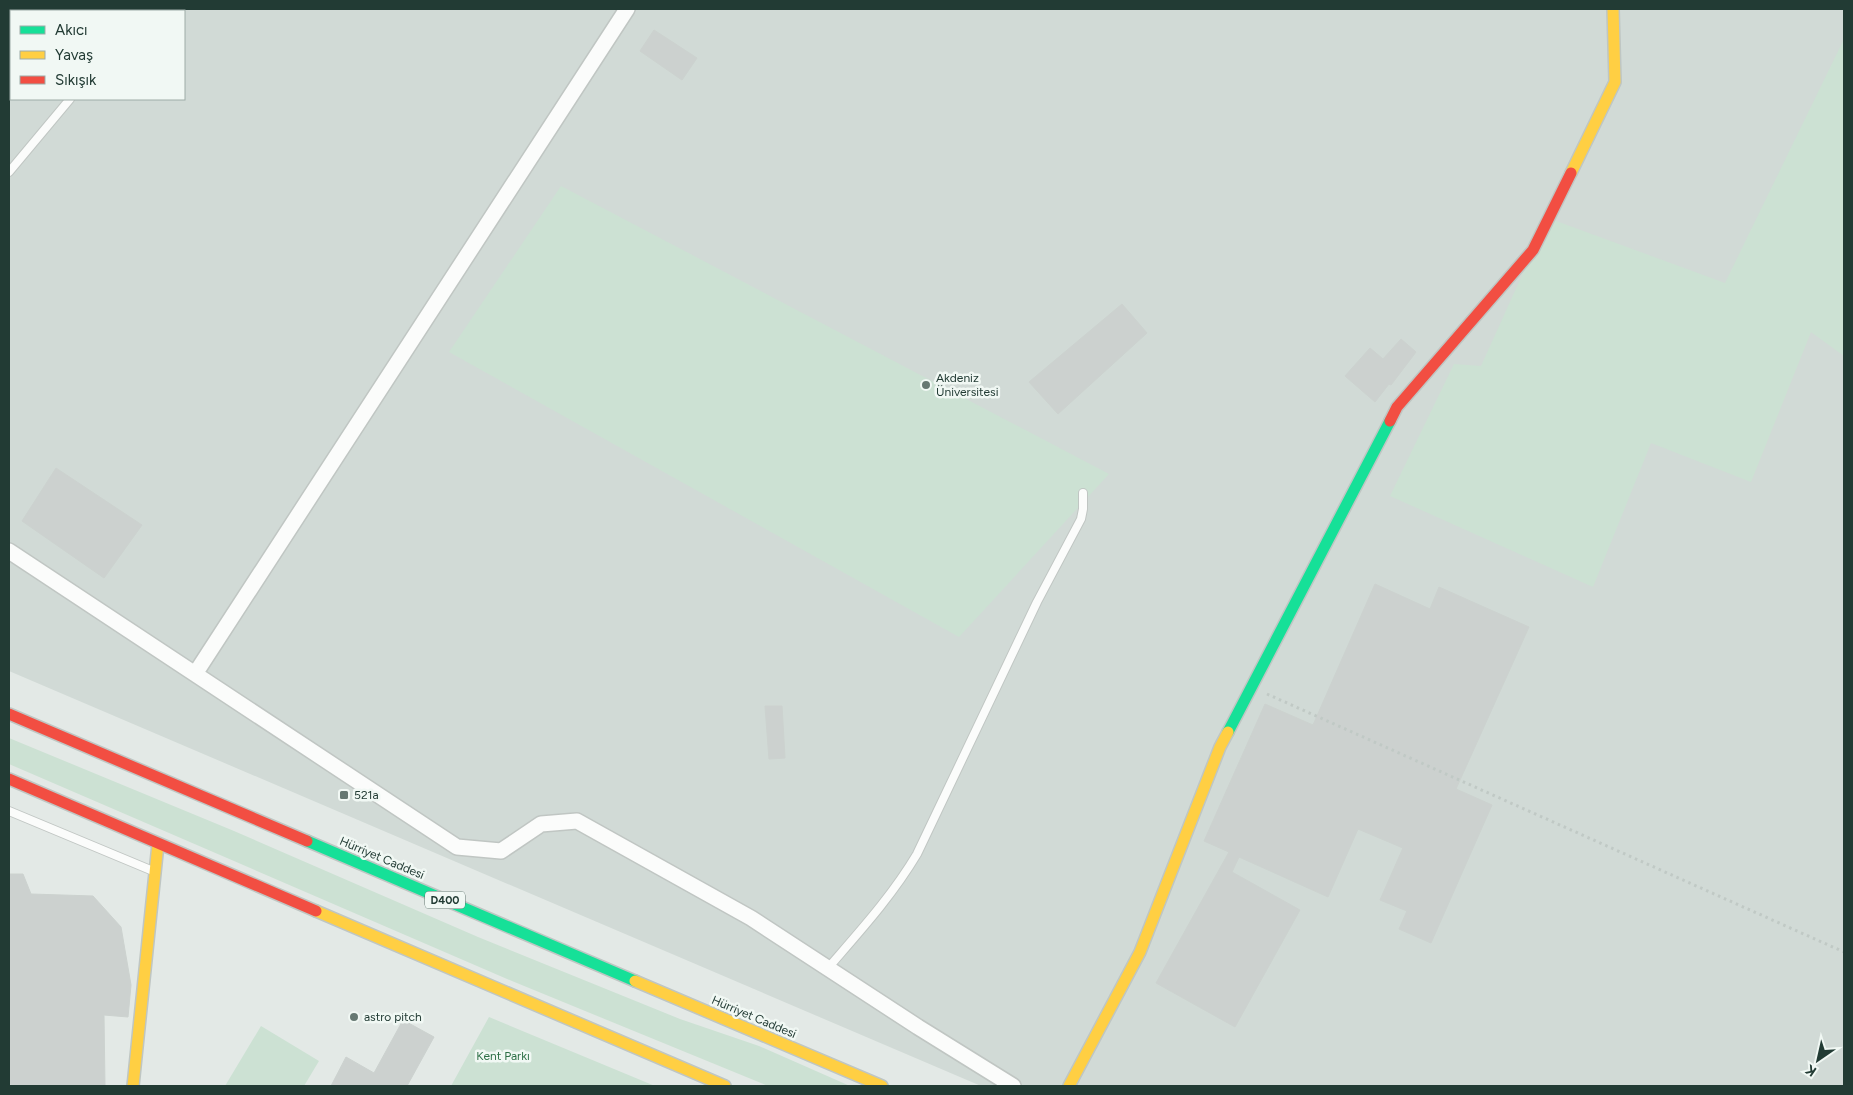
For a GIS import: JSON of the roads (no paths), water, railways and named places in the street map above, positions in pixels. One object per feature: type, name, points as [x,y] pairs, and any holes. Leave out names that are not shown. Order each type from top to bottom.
[{"type":"main road","points":[[1069,1086],[1140,952],[1220,747],[1397,407],[1533,250],[1616,82],[1613,9]]},
{"type":"main road","name":"Hürriyet Caddesi","points":[[9,714],[882,1086]]},
{"type":"main road","points":[[9,779],[725,1086]]},
{"type":"main road","points":[[134,1086],[158,844]]},
{"type":"street","points":[[195,674],[627,9]]},
{"type":"street","points":[[9,551],[457,847],[502,851],[541,824],[577,821],[751,918],[1014,1086]]},
{"type":"lane","points":[[9,172],[69,100]]},
{"type":"lane","points":[[828,968],[876,914],[921,846],[1037,602],[1078,524],[1083,509],[1083,493]]},
{"type":"lane","points":[[9,811],[155,872]]},
{"type":"place","name":"Akdeniz Üniversitesi","points":[[926,385]]},
{"type":"place","name":"521a","points":[[344,795]]},
{"type":"place","name":"astro pitch","points":[[354,1017]]},
{"type":"park label","name":"Kent Parkı","points":[[503,1056]]}]
